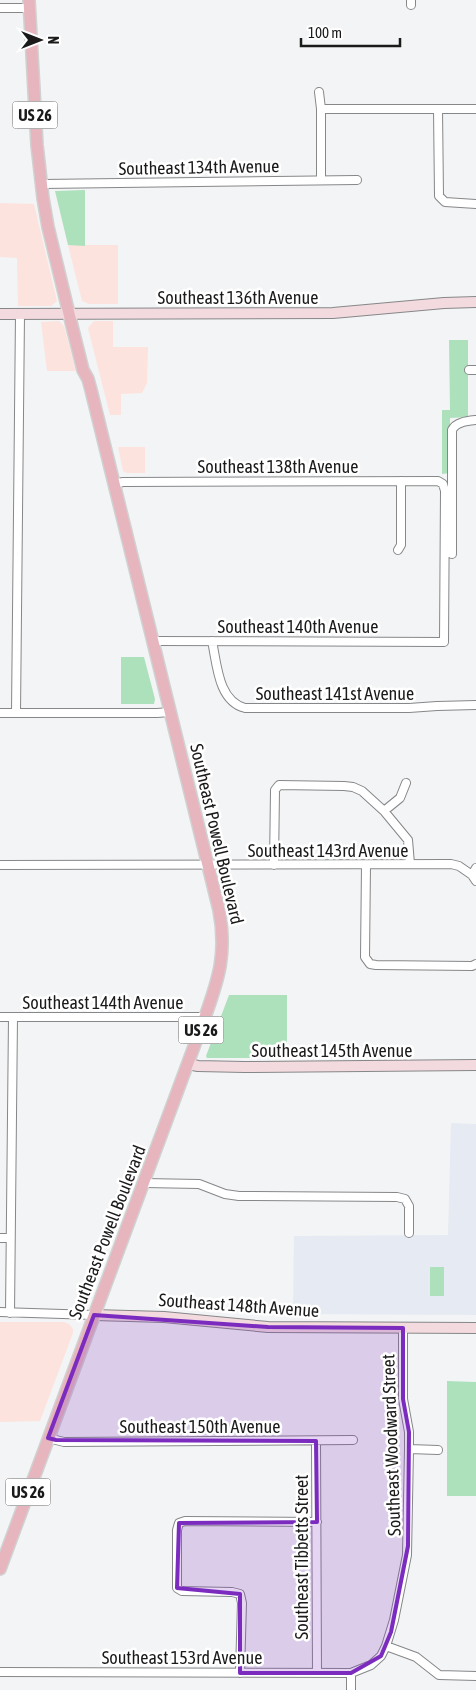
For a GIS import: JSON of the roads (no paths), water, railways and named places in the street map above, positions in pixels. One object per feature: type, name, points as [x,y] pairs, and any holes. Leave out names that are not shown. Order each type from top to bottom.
[{"type":"main road","name":"Southeast Powell Boulevard","points":[[0,1568],[218,981],[223,950],[220,918],[208,865],[88,379],[83,370],[73,313],[48,227],[37,144],[29,4]]},
{"type":"street","points":[[0,8],[29,4]]},
{"type":"street","points":[[319,92],[321,109],[321,180]]},
{"type":"street","points":[[321,109],[476,109]]},
{"type":"street","points":[[438,109],[439,196],[445,202],[476,204]]},
{"type":"street","name":"Southeast 134th Avenue","points":[[42,184],[357,180]]},
{"type":"street","name":"Southeast 136th Avenue","points":[[0,314],[333,314],[444,303],[476,302]]},
{"type":"street","points":[[16,713],[20,314]]},
{"type":"street","points":[[452,554],[452,430],[454,425],[459,422],[476,420]]},
{"type":"street","points":[[398,550],[402,545],[401,481]]},
{"type":"street","name":"Southeast 138th Avenue","points":[[113,484],[123,482],[438,481],[443,484],[445,491],[444,642]]},
{"type":"street","name":"Southeast 140th Avenue","points":[[152,641],[444,642]]},
{"type":"street","name":"Southeast 141st Avenue","points":[[212,641],[224,692],[232,702],[245,708],[408,708],[476,705]]},
{"type":"street","points":[[0,712],[170,712]]},
{"type":"street","points":[[384,811],[400,798],[406,783]]},
{"type":"street","points":[[274,865],[275,790],[279,786],[353,787],[362,791],[384,811],[408,840],[410,864]]},
{"type":"street","points":[[366,864],[365,958],[370,964],[472,966],[476,964]]},
{"type":"street","name":"Southeast 143rd Avenue","points":[[0,865],[451,864],[459,866],[475,875]]},
{"type":"street","name":"Southeast 144th Avenue","points":[[0,1017],[205,1017]]},
{"type":"street","points":[[10,1313],[13,1017]]},
{"type":"street","name":"Southeast 145th Avenue","points":[[188,1064],[244,1067],[476,1066]]},
{"type":"street","points":[[144,1183],[199,1184],[224,1194],[239,1196],[397,1197],[405,1199],[409,1206],[409,1234]]},
{"type":"street","points":[[0,1238],[10,1238]]},
{"type":"street","name":"Southeast 148th Avenue","points":[[0,1312],[172,1317],[268,1327],[476,1328]]},
{"type":"street","name":"Southeast Woodward Street","points":[[364,1668],[381,1656],[386,1646],[394,1620],[407,1555],[409,1432],[403,1399],[403,1328]]},
{"type":"street","name":"Southeast 150th Avenue","points":[[48,1438],[64,1442],[353,1440]]},
{"type":"street","name":"Southeast Tibbetts Street","points":[[316,1441],[316,1673]]},
{"type":"street","points":[[409,1450],[438,1450]]},
{"type":"street","points":[[240,1673],[242,1603],[240,1594],[232,1592],[182,1591],[177,1588],[177,1530],[179,1523],[185,1521],[316,1522]]},
{"type":"street","points":[[386,1646],[416,1657],[439,1675],[476,1676]]},
{"type":"street","name":"Southeast 153rd Avenue","points":[[0,1672],[351,1673],[364,1668]]},
{"type":"street","points":[[351,1673],[351,1690]]}]
